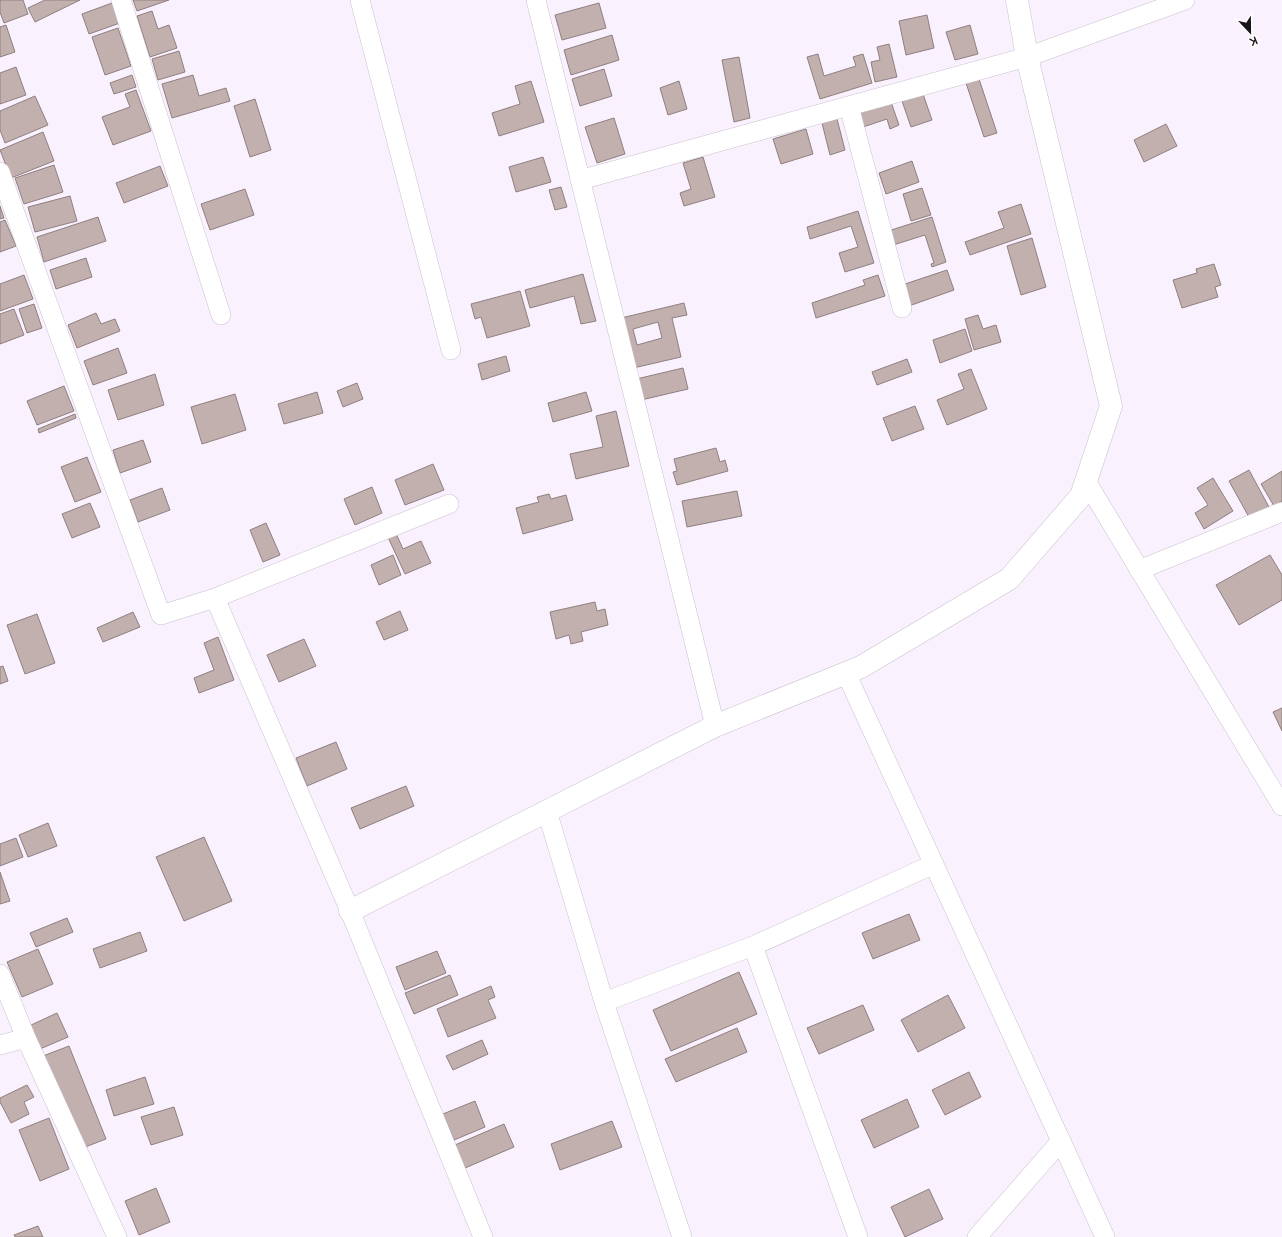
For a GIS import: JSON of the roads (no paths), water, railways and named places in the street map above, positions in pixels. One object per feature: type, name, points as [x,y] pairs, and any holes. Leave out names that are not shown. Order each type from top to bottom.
[{"type":"street","points":[[121,0],[221,315]]},
{"type":"street","points":[[360,0],[452,350]]},
{"type":"street","points":[[536,0],[715,726]]},
{"type":"street","points":[[350,911],[715,726],[868,663],[1010,579],[1081,496],[1111,406],[1027,57],[1017,0]]},
{"type":"street","points":[[580,180],[1027,57],[1185,0]]},
{"type":"street","points":[[849,106],[902,308]]},
{"type":"street","points":[[0,172],[161,615],[215,598],[449,504]]},
{"type":"street","points":[[1086,481],[1282,806]]},
{"type":"street","points":[[1139,570],[1282,512]]},
{"type":"street","points":[[215,598],[350,911],[483,1237]]},
{"type":"street","points":[[846,673],[1105,1237]]},
{"type":"street","points":[[547,811],[604,1002],[682,1237]]},
{"type":"street","points":[[604,1002],[752,946],[934,864]]},
{"type":"street","points":[[752,946],[858,1237]]},
{"type":"street","points":[[0,974],[26,1038],[117,1237]]},
{"type":"street","points":[[0,1045],[26,1038]]},
{"type":"street","points":[[977,1237],[1061,1141]]}]
